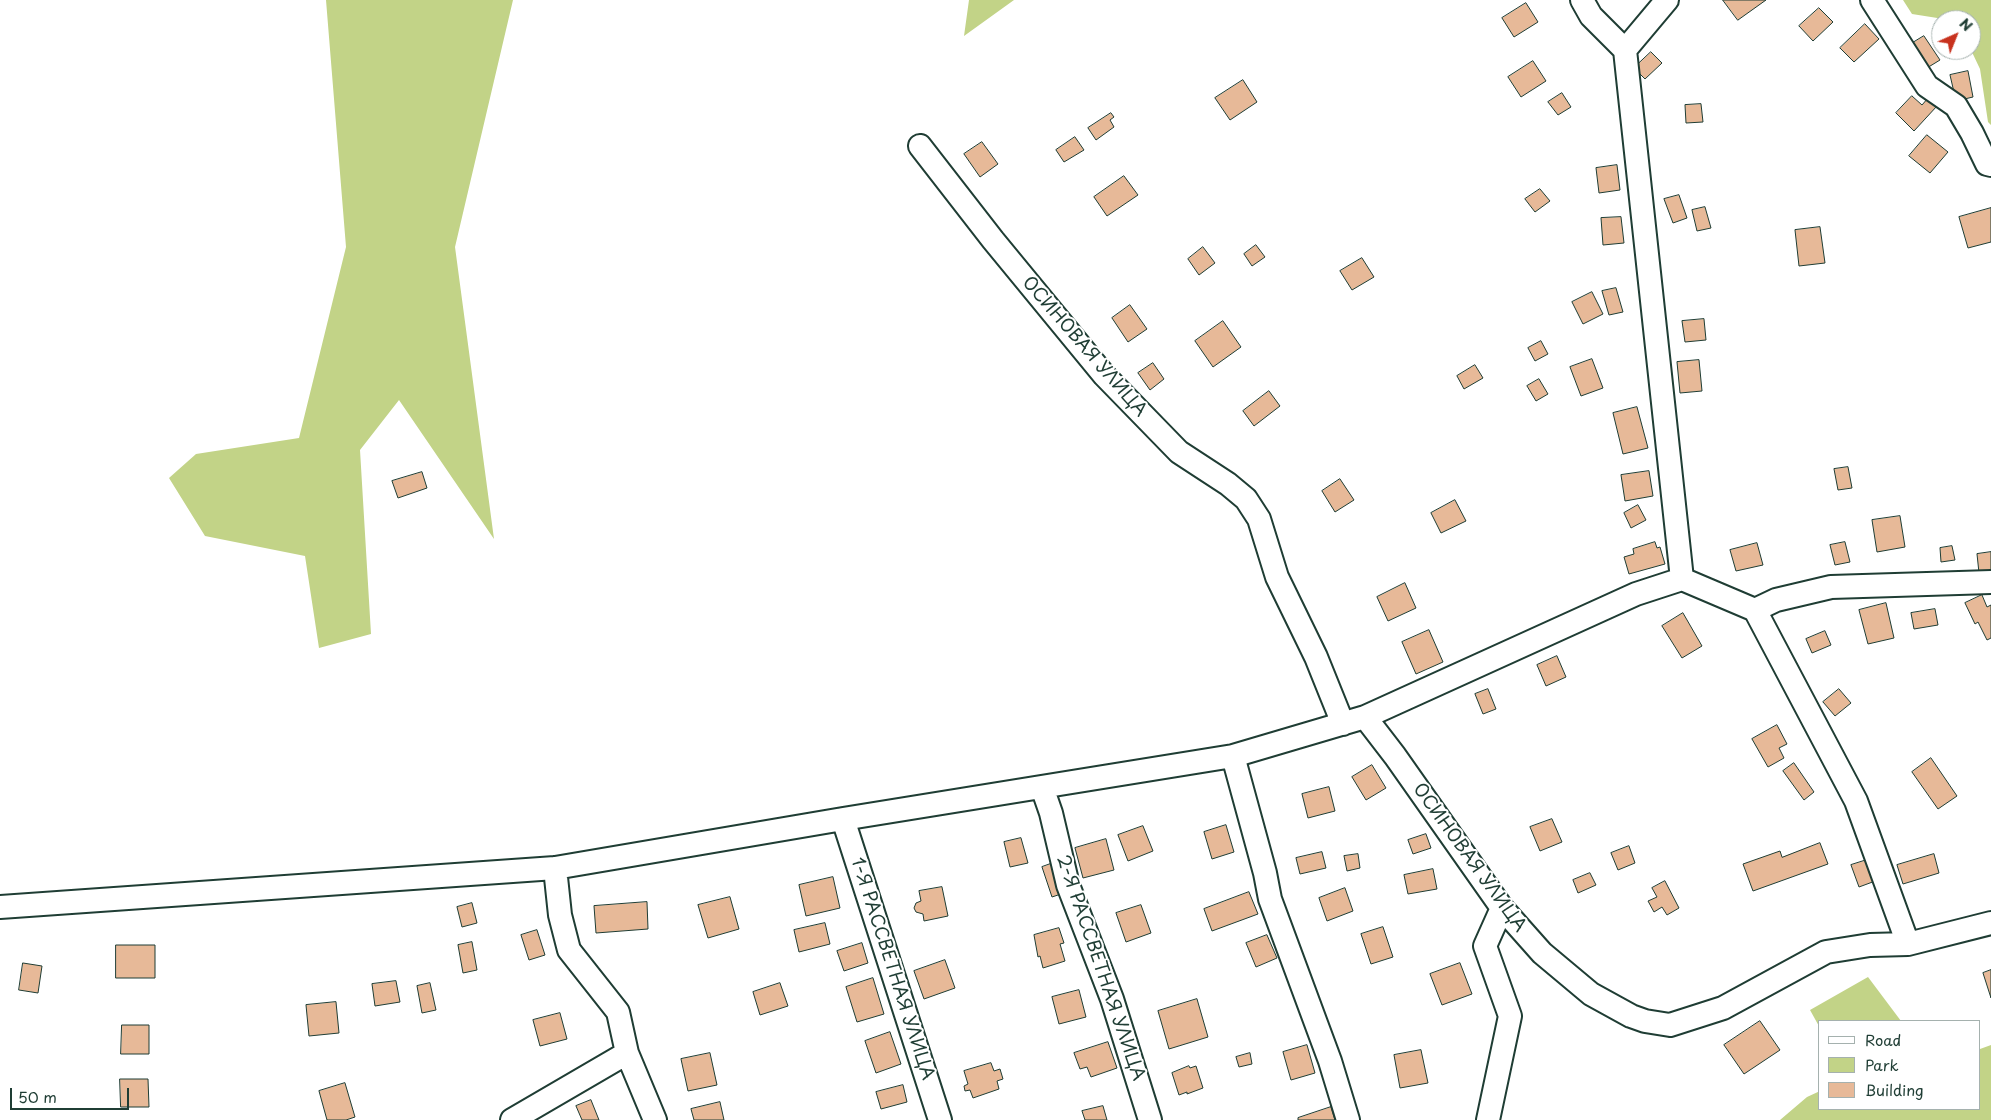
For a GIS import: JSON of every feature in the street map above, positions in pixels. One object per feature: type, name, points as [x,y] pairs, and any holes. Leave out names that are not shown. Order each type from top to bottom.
[{"type":"street","points":[[1582,0],[1592,16],[1625,50],[1682,579]]},
{"type":"street","points":[[1625,50],[1667,0]]},
{"type":"street","points":[[1872,0],[1927,86],[1956,106],[1987,164],[1991,165]]},
{"type":"street","name":"ОСИНОВАЯ УЛИЦА","points":[[920,146],[993,240],[1104,376],[1179,452],[1228,484],[1246,499],[1259,519],[1277,577],[1316,657],[1343,724]]},
{"type":"street","points":[[0,907],[555,868],[843,818],[1233,756],[1364,717],[1636,594],[1682,579],[1755,610],[1856,801],[1908,944]]},
{"type":"street","points":[[1755,610],[1776,600],[1831,587],[1991,582]]},
{"type":"street","name":"ОСИНОВАЯ УЛИЦА","points":[[1364,717],[1395,756],[1502,908],[1542,954],[1590,994],[1631,1016],[1645,1021],[1670,1024],[1723,1008],[1826,952],[1870,945],[1908,944],[1991,923]]},
{"type":"street","points":[[1233,756],[1265,873],[1270,899],[1330,1061],[1348,1120]]},
{"type":"street","name":"2-Я РАССВЕТНАЯ УЛИЦА","points":[[1042,787],[1051,812],[1068,885],[1112,999],[1150,1120]]},
{"type":"street","name":"1-Я РАССВЕТНАЯ УЛИЦА","points":[[843,818],[940,1120]]},
{"type":"street","points":[[555,868],[560,915],[570,950],[618,1012],[627,1053],[655,1120]]},
{"type":"street","points":[[1488,1120],[1510,1016],[1485,946],[1502,908]]},
{"type":"street","points":[[512,1120],[627,1053]]},
{"type":"green space","points":[[326,0],[513,0],[455,247],[494,539],[399,400],[360,450],[371,634],[319,648],[305,556],[205,536],[169,478],[196,454],[299,438],[346,247]]},
{"type":"green space","points":[[969,0],[1014,0],[964,36]]},
{"type":"green space","points":[[1903,0],[1991,0],[1991,125],[1988,122],[1980,69],[1976,60],[1981,60],[1981,10],[1931,10],[1931,17],[1912,14]]},
{"type":"green space","points":[[1868,977],[1900,1020],[1818,1020],[1818,1024],[1810,1010]]},
{"type":"green space","points":[[1991,1045],[1991,1120],[1780,1120],[1807,1097],[1818,1092],[1818,1110],[1981,1110],[1981,1049]]},
{"type":"building","points":[[1723,0],[1766,0],[1738,20]]},
{"type":"building","points":[[1526,3],[1538,22],[1514,37],[1502,18]]},
{"type":"building","points":[[1819,8],[1833,22],[1813,41],[1799,26]]},
{"type":"building","points":[[1865,24],[1879,39],[1854,62],[1840,48]]},
{"type":"building","points":[[1924,36],[1931,46],[1931,60],[1940,60],[1922,71],[1906,47]]},
{"type":"building","points":[[1651,52],[1662,63],[1645,79],[1634,68]]},
{"type":"building","points":[[1533,61],[1546,81],[1521,97],[1508,77]]},
{"type":"building","points":[[1968,71],[1973,97],[1956,101],[1950,75]]},
{"type":"building","points":[[1243,80],[1257,102],[1230,120],[1215,98]]},
{"type":"building","points":[[1562,93],[1571,107],[1558,115],[1548,102]]},
{"type":"building","points":[[1912,96],[1922,105],[1928,98],[1937,106],[1914,131],[1896,113]]},
{"type":"building","points":[[1701,104],[1703,122],[1686,123],[1685,105]]},
{"type":"building","points":[[1111,113],[1114,117],[1110,120],[1114,127],[1096,140],[1088,128]]},
{"type":"building","points":[[1927,135],[1948,152],[1930,173],[1909,156]]},
{"type":"building","points":[[1075,137],[1084,150],[1064,162],[1056,150]]},
{"type":"building","points":[[982,142],[998,164],[980,177],[964,154]]},
{"type":"building","points":[[1617,165],[1620,190],[1599,193],[1596,168]]},
{"type":"building","points":[[1124,176],[1138,195],[1107,216],[1094,197]]},
{"type":"building","points":[[1540,189],[1550,201],[1535,212],[1525,199]]},
{"type":"building","points":[[1679,195],[1687,218],[1673,223],[1664,199]]},
{"type":"building","points":[[1705,207],[1711,228],[1697,231],[1692,210]]},
{"type":"building","points":[[1991,208],[1991,242],[1968,248],[1959,217]]},
{"type":"building","points":[[1621,217],[1624,243],[1603,245],[1601,218]]},
{"type":"building","points":[[1820,227],[1825,263],[1799,266],[1795,230]]},
{"type":"building","points":[[1256,245],[1265,257],[1252,266],[1244,254]]},
{"type":"building","points":[[1203,247],[1215,263],[1199,275],[1188,259]]},
{"type":"building","points":[[1362,258],[1374,277],[1352,290],[1340,271]]},
{"type":"building","points":[[1616,288],[1623,312],[1609,315],[1602,291]]},
{"type":"building","points":[[1592,292],[1603,314],[1583,324],[1572,302]]},
{"type":"building","points":[[1130,305],[1147,329],[1128,342],[1112,318]]},
{"type":"building","points":[[1704,319],[1706,340],[1685,342],[1682,321]]},
{"type":"building","points":[[1223,321],[1241,347],[1213,367],[1195,341]]},
{"type":"building","points":[[1541,341],[1548,354],[1535,361],[1528,348]]},
{"type":"building","points":[[1592,359],[1603,388],[1581,396],[1570,367]]},
{"type":"building","points":[[1699,360],[1702,391],[1680,393],[1677,362]]},
{"type":"building","points":[[1153,363],[1164,379],[1150,390],[1138,373]]},
{"type":"building","points":[[1475,365],[1483,378],[1464,389],[1457,376]]},
{"type":"building","points":[[1539,379],[1548,394],[1536,401],[1527,386]]},
{"type":"building","points":[[1269,391],[1280,406],[1254,426],[1243,411]]},
{"type":"building","points":[[1637,407],[1648,448],[1623,454],[1613,413]]},
{"type":"building","points":[[1848,467],[1852,488],[1838,490],[1834,469]]},
{"type":"building","points":[[1649,471],[1653,496],[1625,501],[1621,475]]},
{"type":"building","points":[[422,472],[427,488],[398,498],[392,481]]},
{"type":"building","points":[[1340,479],[1354,500],[1335,512],[1322,491]]},
{"type":"building","points":[[1455,500],[1466,521],[1441,533],[1431,513]]},
{"type":"building","points":[[1638,505],[1646,520],[1631,528],[1624,513]]},
{"type":"building","points":[[1900,516],[1905,547],[1877,552],[1872,520]]},
{"type":"building","points":[[1655,542],[1657,548],[1660,547],[1665,564],[1629,574],[1624,557],[1634,554],[1633,549]]},
{"type":"building","points":[[1845,542],[1850,562],[1835,565],[1830,545]]},
{"type":"building","points":[[1757,543],[1763,565],[1736,571],[1730,550]]},
{"type":"building","points":[[1952,546],[1955,560],[1941,562],[1940,548]]},
{"type":"building","points":[[1991,552],[1991,572],[1979,573],[1977,554]]},
{"type":"building","points":[[1405,583],[1416,608],[1388,621],[1377,597]]},
{"type":"building","points":[[1982,595],[1987,607],[1991,605],[1991,638],[1987,640],[1978,622],[1975,624],[1965,603]]},
{"type":"building","points":[[1886,603],[1894,638],[1868,644],[1859,610]]},
{"type":"building","points":[[1935,609],[1938,625],[1914,629],[1911,613]]},
{"type":"building","points":[[1683,613],[1702,646],[1682,658],[1662,626]]},
{"type":"building","points":[[1429,630],[1443,662],[1416,674],[1402,642]]},
{"type":"building","points":[[1825,631],[1831,645],[1812,653],[1806,639]]},
{"type":"building","points":[[1557,656],[1566,677],[1546,686],[1537,665]]},
{"type":"building","points":[[1488,689],[1496,709],[1483,714],[1475,694]]},
{"type":"building","points":[[1839,689],[1851,703],[1835,716],[1823,702]]},
{"type":"building","points":[[1777,725],[1787,744],[1779,748],[1784,758],[1768,767],[1752,739]]},
{"type":"building","points":[[1931,758],[1957,796],[1938,809],[1912,772]]},
{"type":"building","points":[[1794,763],[1814,792],[1804,800],[1783,771]]},
{"type":"building","points":[[1372,765],[1386,788],[1366,800],[1352,777]]},
{"type":"building","points":[[1329,787],[1335,811],[1308,818],[1302,794]]},
{"type":"building","points":[[1552,819],[1562,842],[1540,851],[1530,827]]},
{"type":"building","points":[[1226,825],[1234,852],[1212,859],[1204,832]]},
{"type":"building","points":[[1143,826],[1153,851],[1128,861],[1118,835]]},
{"type":"building","points":[[1426,834],[1431,848],[1413,854],[1408,840]]},
{"type":"building","points":[[1021,838],[1028,863],[1010,867],[1004,842]]},
{"type":"building","points":[[1106,839],[1114,870],[1083,878],[1075,848]]},
{"type":"building","points":[[1820,843],[1828,864],[1753,891],[1743,864],[1780,851],[1782,857]]},
{"type":"building","points":[[1629,846],[1635,863],[1618,870],[1611,853]]},
{"type":"building","points":[[1322,852],[1326,868],[1300,874],[1296,858]]},
{"type":"building","points":[[1358,854],[1360,868],[1347,871],[1344,856]]},
{"type":"building","points":[[1934,854],[1939,873],[1903,884],[1897,865]]},
{"type":"building","points":[[1870,859],[1878,880],[1859,887],[1851,865]]},
{"type":"building","points":[[1056,862],[1067,892],[1052,897],[1042,867]]},
{"type":"building","points":[[1433,869],[1437,889],[1408,894],[1404,875]]},
{"type":"building","points":[[1590,873],[1596,885],[1578,893],[1573,880]]},
{"type":"building","points":[[833,877],[840,908],[806,916],[799,885]]},
{"type":"building","points":[[1665,881],[1679,908],[1667,915],[1662,907],[1654,912],[1648,901],[1657,897],[1652,888]]},
{"type":"building","points":[[942,887],[948,916],[924,921],[923,914],[916,912],[914,908],[916,903],[921,901],[919,891]]},
{"type":"building","points":[[1345,888],[1353,911],[1327,921],[1319,898]]},
{"type":"building","points":[[1249,892],[1258,914],[1212,931],[1204,909]]},
{"type":"building","points":[[730,897],[739,929],[708,938],[698,905]]},
{"type":"building","points":[[647,902],[648,929],[596,933],[594,906]]},
{"type":"building","points":[[472,903],[477,923],[462,927],[457,907]]},
{"type":"building","points":[[1141,905],[1151,933],[1126,942],[1116,913]]},
{"type":"building","points":[[825,923],[830,944],[799,952],[794,930]]},
{"type":"building","points":[[1383,927],[1393,957],[1371,964],[1361,934]]},
{"type":"building","points":[[1059,928],[1064,943],[1060,944],[1065,961],[1043,968],[1040,956],[1038,957],[1034,935]]},
{"type":"building","points":[[537,930],[545,955],[529,960],[521,935]]},
{"type":"building","points":[[1267,935],[1277,958],[1256,967],[1246,943]]},
{"type":"building","points":[[472,942],[477,970],[463,973],[458,945]]},
{"type":"building","points":[[862,943],[868,963],[844,971],[837,951]]},
{"type":"building","points":[[116,945],[155,945],[155,978],[116,978]]},
{"type":"building","points":[[945,960],[955,988],[924,999],[914,971]]},
{"type":"building","points":[[23,963],[42,966],[38,993],[19,990]]},
{"type":"building","points":[[1460,963],[1472,994],[1442,1005],[1430,974]]},
{"type":"building","points":[[1991,970],[1991,998],[1983,973]]},
{"type":"building","points":[[873,978],[884,1014],[857,1022],[846,987]]},
{"type":"building","points":[[396,981],[400,1002],[375,1006],[372,984]]},
{"type":"building","points":[[430,983],[436,1010],[422,1013],[417,986]]},
{"type":"building","points":[[780,983],[788,1006],[760,1015],[753,992]]},
{"type":"building","points":[[1079,990],[1086,1017],[1059,1024],[1052,997]]},
{"type":"building","points":[[1197,999],[1208,1037],[1169,1049],[1158,1011]]},
{"type":"building","points":[[336,1002],[339,1033],[309,1036],[306,1005]]},
{"type":"building","points":[[560,1013],[567,1039],[540,1046],[533,1020]]},
{"type":"building","points":[[1760,1021],[1780,1050],[1744,1074],[1724,1045]]},
{"type":"building","points":[[122,1025],[149,1025],[149,1054],[121,1054]]},
{"type":"building","points":[[890,1032],[901,1064],[876,1073],[865,1041]]},
{"type":"building","points":[[1108,1042],[1117,1068],[1091,1077],[1087,1067],[1080,1069],[1074,1053]]},
{"type":"building","points":[[1307,1045],[1315,1073],[1291,1080],[1283,1052]]},
{"type":"building","points":[[1421,1050],[1428,1083],[1400,1088],[1394,1055]]},
{"type":"building","points":[[710,1053],[717,1085],[688,1091],[681,1059]]},
{"type":"building","points":[[1250,1053],[1252,1064],[1239,1067],[1236,1057]]},
{"type":"building","points":[[991,1063],[994,1071],[1000,1069],[1003,1079],[997,1081],[999,1089],[973,1098],[970,1090],[965,1091],[964,1086],[968,1084],[964,1071]]},
{"type":"building","points":[[1189,1066],[1190,1068],[1196,1066],[1203,1088],[1179,1095],[1172,1073]]},
{"type":"building","points":[[120,1079],[148,1079],[149,1107],[121,1107]]},
{"type":"building","points":[[345,1083],[355,1117],[346,1120],[327,1120],[319,1091]]},
{"type":"building","points":[[903,1085],[907,1102],[881,1109],[876,1092]]},
{"type":"building","points":[[591,1100],[599,1120],[582,1120],[576,1106]]},
{"type":"building","points":[[720,1102],[724,1120],[694,1120],[691,1109]]},
{"type":"building","points":[[1103,1106],[1107,1120],[1085,1120],[1082,1111]]},
{"type":"building","points":[[1331,1107],[1335,1120],[1298,1120],[1298,1118]]}]
